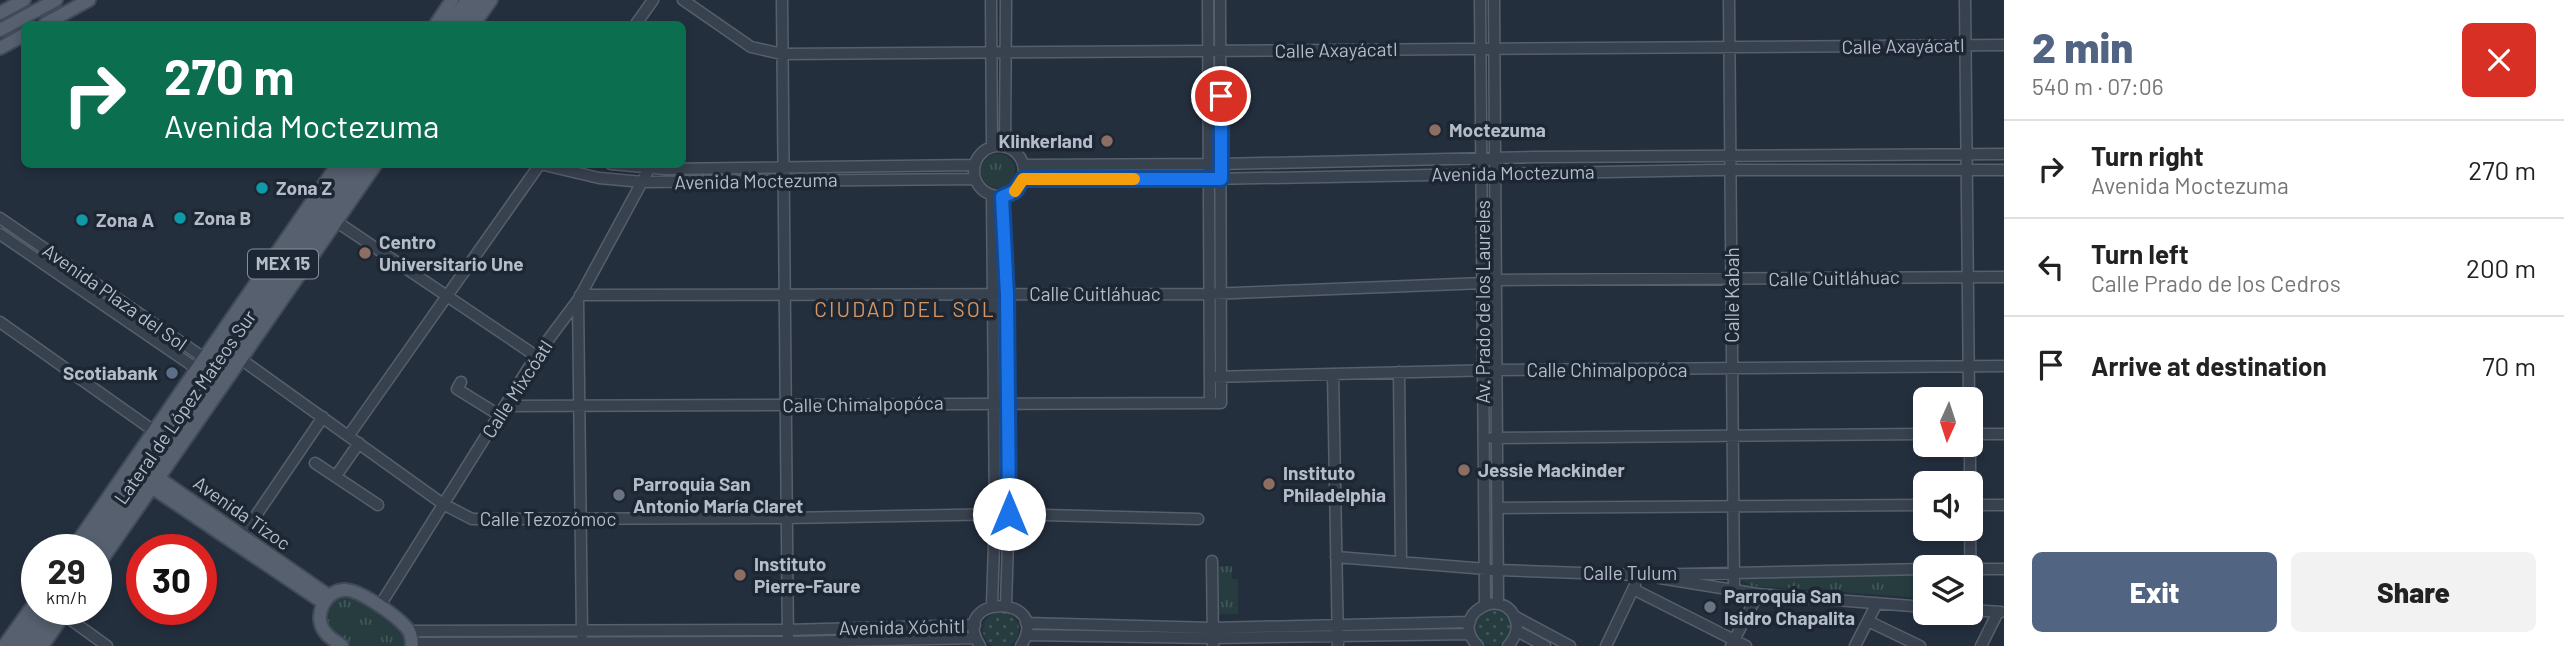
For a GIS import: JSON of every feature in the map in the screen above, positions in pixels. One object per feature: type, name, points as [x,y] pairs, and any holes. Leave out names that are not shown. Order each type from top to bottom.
[{"type":"main road","points":[[0,13],[24,0]]},
{"type":"main road","points":[[50,21],[89,0]]},
{"type":"main road","points":[[438,21],[452,0]]},
{"type":"main road","points":[[452,21],[467,0]]},
{"type":"main road","points":[[464,21],[479,0]]},
{"type":"main road","points":[[476,21],[491,0]]},
{"type":"main road","points":[[0,30],[46,2]]},
{"type":"main road","points":[[0,48],[21,37]]},
{"type":"main road","name":"Lateral de López Mateos Sur","points":[[112,536],[143,474],[154,431],[213,368],[336,168]]},
{"type":"main road","name":"MEX 15","points":[[106,534],[213,368],[349,168]]},
{"type":"main road","name":"MEX 15","points":[[213,368],[362,168]]},
{"type":"main road","name":"Lateral de López Mateos Sur","points":[[213,368],[242,360],[373,168]]},
{"type":"main road","name":"Lateral de López Mateos Sur","points":[[87,534],[143,474]]},
{"type":"main road","name":"MEX 15","points":[[97,534],[143,474]]},
{"type":"main road","name":"Avenida Tizoc","points":[[143,474],[326,600]]},
{"type":"main road","name":"Avenida Tizoc","points":[[226,531],[242,536],[326,600]]},
{"type":"main road","points":[[342,646],[325,632],[320,615],[326,600],[344,590],[352,590],[405,625],[411,640]]},
{"type":"main road","points":[[4,646],[21,622]]},
{"type":"main road","points":[[17,646],[32,625]]},
{"type":"main road","points":[[28,646],[48,625]]},
{"type":"main road","points":[[42,646],[54,625]]},
{"type":"street","points":[[638,21],[653,0]]},
{"type":"street","name":"Calle Axayácatl","points":[[683,0],[751,47],[782,54],[2004,45]]},
{"type":"street","points":[[782,0],[788,644]]},
{"type":"street","points":[[992,0],[992,147]]},
{"type":"street","points":[[1005,147],[1006,0]]},
{"type":"street","points":[[1208,0],[1209,179],[1215,377]]},
{"type":"street","points":[[1214,293],[1221,179],[1220,0]]},
{"type":"street","name":"Av. Prado de los Laureles","points":[[1480,0],[1485,605]]},
{"type":"street","name":"Av. Prado de los Laureles","points":[[1494,0],[1498,604]]},
{"type":"street","name":"Calle Kabah","points":[[1730,0],[1734,590]]},
{"type":"street","points":[[1965,0],[1969,387]]},
{"type":"street","points":[[992,147],[1005,147],[1017,153],[1023,165],[1023,179],[1015,191],[997,196],[980,188],[974,179],[974,165],[982,152],[992,147]]},
{"type":"street","name":"Avenida Moctezuma","points":[[1023,165],[2004,154]]},
{"type":"street","name":"Avenida Moctezuma","points":[[641,168],[974,165]]},
{"type":"street","points":[[349,435],[537,168]]},
{"type":"street","name":"Avenida Moctezuma","points":[[557,168],[599,178],[643,183],[974,179]]},
{"type":"street","name":"Calle Mixcóatl","points":[[379,607],[536,356],[579,298],[649,169]]},
{"type":"street","name":"Avenida Moctezuma","points":[[1023,179],[1221,179],[1731,170],[2004,170]]},
{"type":"street","points":[[992,606],[997,196]]},
{"type":"street","points":[[997,196],[1007,295],[1009,514],[1006,605]]},
{"type":"street","name":"Avenida Plaza del Sol","points":[[0,218],[213,368]]},
{"type":"street","points":[[337,222],[536,356]]},
{"type":"street","name":"Avenida Plaza del Sol","points":[[0,234],[213,368]]},
{"type":"street","name":"Calle Cuitláhuac","points":[[1497,280],[2004,277]]},
{"type":"street","name":"Calle Cuitláhuac","points":[[579,298],[1214,293],[1483,283]]},
{"type":"street","points":[[579,298],[582,644]]},
{"type":"street","points":[[0,323],[154,431]]},
{"type":"street","name":"Calle Tezozómoc","points":[[242,360],[443,504],[460,514],[479,520],[995,514],[1198,519]]},
{"type":"street","name":"Calle Chimalpopóca","points":[[502,411],[580,407],[1215,403],[1215,377],[1484,370],[2004,366]]},
{"type":"street","points":[[1399,372],[1401,562]]},
{"type":"street","points":[[1333,374],[1338,641]]},
{"type":"street","points":[[461,382],[457,389],[502,411]]},
{"type":"street","points":[[242,536],[323,417]]},
{"type":"street","points":[[1484,438],[1913,434]]},
{"type":"street","points":[[1983,434],[2004,434]]},
{"type":"street","points":[[336,476],[359,443]]},
{"type":"street","points":[[316,463],[379,505]]},
{"type":"street","points":[[1498,508],[1913,505]]},
{"type":"street","points":[[1983,505],[2004,505]]},
{"type":"street","name":"Calle Tulum","points":[[1336,557],[1499,570],[1639,575],[1913,569]]},
{"type":"street","points":[[1212,561],[1213,637]]},
{"type":"street","points":[[1983,569],[2004,569]]},
{"type":"street","points":[[1606,646],[1639,575],[1758,594],[1913,606]]},
{"type":"street","points":[[1633,589],[1733,643],[1746,646]]},
{"type":"street","points":[[1733,643],[1758,594]]},
{"type":"street","points":[[1856,646],[1877,603]]},
{"type":"street","points":[[1478,646],[1470,634],[1470,622],[1477,610],[1485,605],[1498,604],[1514,616],[1570,646]]},
{"type":"street","points":[[978,642],[975,625],[981,613],[992,606],[1006,605],[1018,611],[1026,623],[1026,635],[1021,646]]},
{"type":"street","points":[[1981,646],[2001,612],[1983,611]]},
{"type":"street","points":[[1508,646],[1517,631],[1514,616]]},
{"type":"street","points":[[1868,621],[1920,646]]},
{"type":"street","points":[[1026,623],[1213,637],[1338,625],[1470,622]]},
{"type":"street","points":[[80,625],[107,646]]},
{"type":"street","name":"Avenida Xóchitl","points":[[411,640],[582,631],[975,625]]},
{"type":"street","points":[[1412,625],[1412,641]]},
{"type":"street","points":[[1517,631],[1545,646]]},
{"type":"street","points":[[1026,635],[1412,641],[1470,634]]},
{"type":"street","name":"Avenida Xóchitl","points":[[411,640],[582,644],[978,642]]},
{"type":"green space","points":[[998,154],[1010,159],[1015,171],[1010,183],[998,188],[986,183],[981,171],[986,159]]},
{"type":"green space","points":[[1214,566],[1232,566],[1232,579],[1238,579],[1238,614],[1214,614]]},
{"type":"green space","points":[[1742,575],[1913,575],[1913,597],[1751,586],[1742,580]]},
{"type":"green space","points":[[345,595],[355,597],[403,630],[406,646],[351,646],[342,642],[331,629],[328,613],[336,600]]},
{"type":"green space","points":[[1493,608],[1506,614],[1512,627],[1506,640],[1493,646],[1480,640],[1474,627],[1480,614]]},
{"type":"green space","points":[[1001,612],[1014,617],[1019,630],[1014,643],[998,647],[988,643],[983,630],[988,617]]},
{"type":"slow traffic","points":[[1015,191],[1023,179],[1134,179]]},
{"type":"place","name":"Moctezuma","points":[[1435,130]]},
{"type":"place","name":"Klinkerland","points":[[1107,141]]},
{"type":"place","name":"Zona Z","points":[[262,188]]},
{"type":"place","name":"Zona B","points":[[180,218]]},
{"type":"place","name":"Zona A","points":[[82,220]]},
{"type":"place","name":"Centro Universitario Une","points":[[365,253]]},
{"type":"place","name":"Scotiabank","points":[[172,373]]},
{"type":"place","name":"Jessie Mackinder","points":[[1464,470]]},
{"type":"place","name":"Instituto Philadelphia","points":[[1269,484]]},
{"type":"place","name":"Parroquia San Antonio María Claret","points":[[619,495]]},
{"type":"place","name":"Instituto Pierre-Faure","points":[[740,575]]},
{"type":"place","name":"Parroquia San Isidro Chapalita","points":[[1710,607]]},
{"type":"district","name":"CIUDAD DEL SOL","points":[[905,310]]},
{"type":"route","points":[[1009,514],[1007,295],[1002,197],[1015,191],[1023,179],[1221,179],[1221,96]]}]
